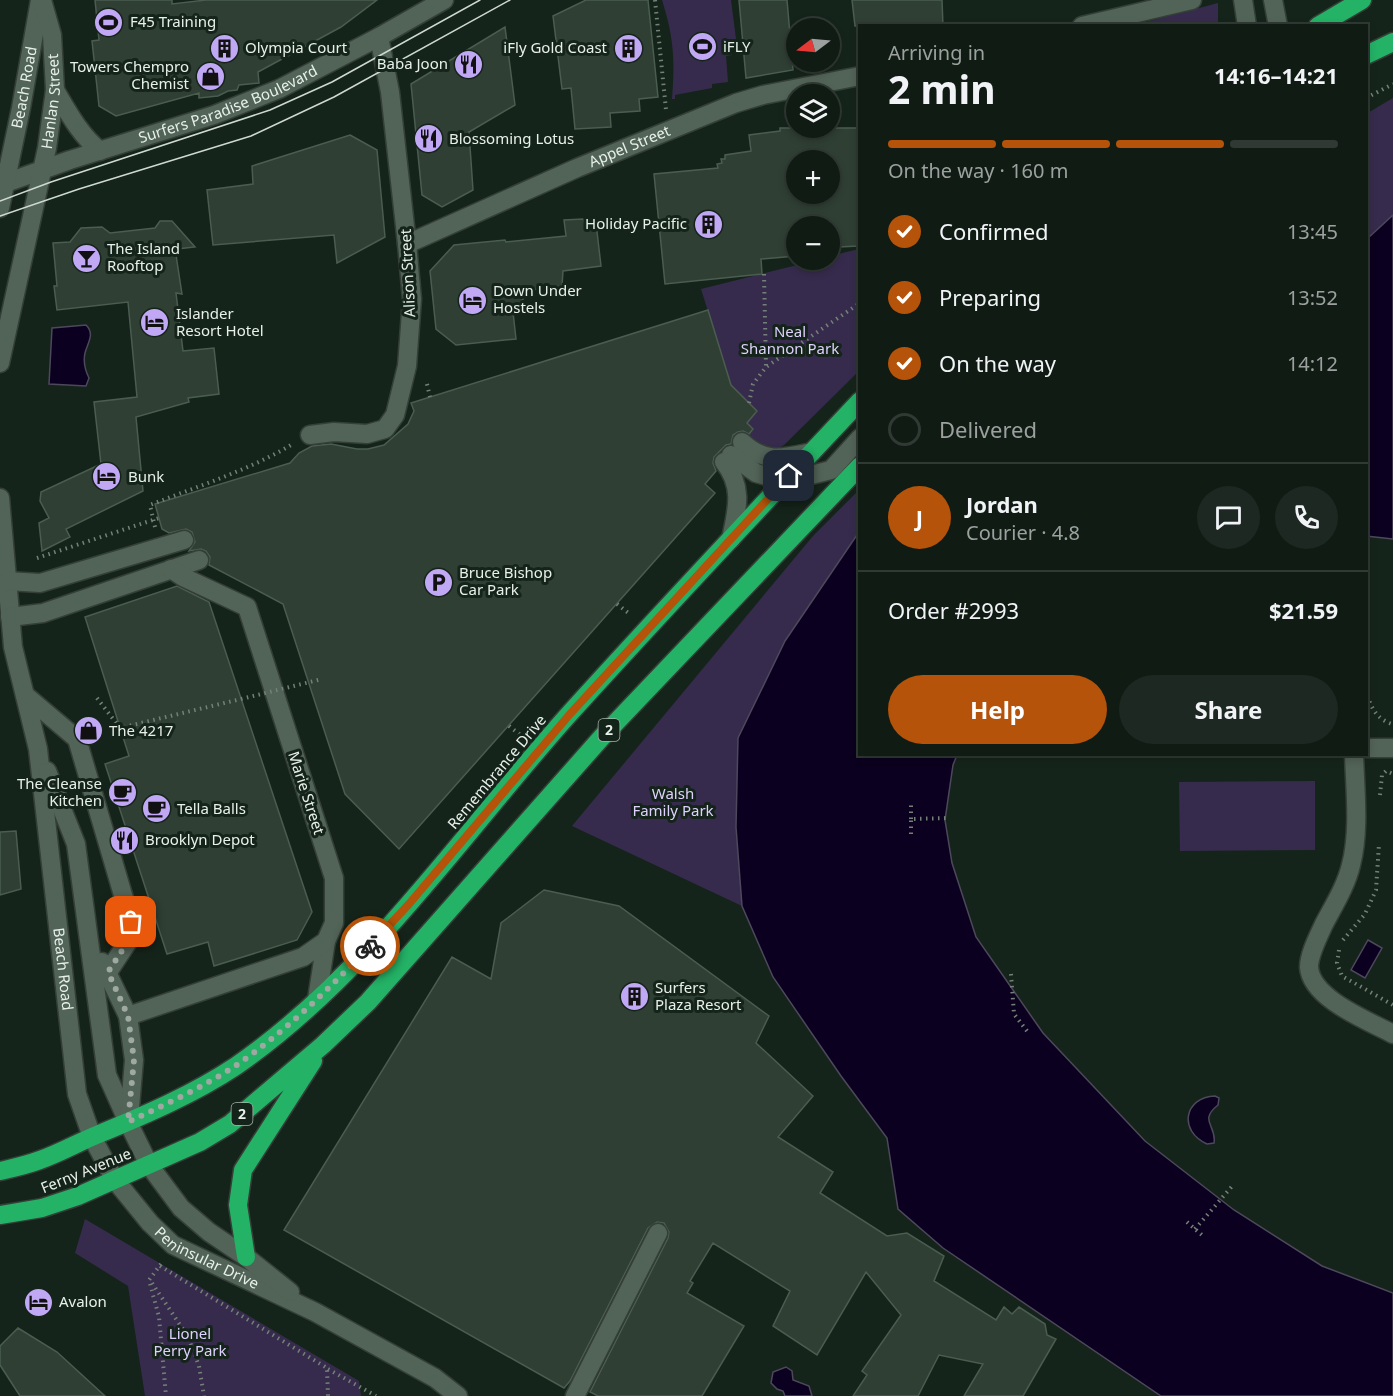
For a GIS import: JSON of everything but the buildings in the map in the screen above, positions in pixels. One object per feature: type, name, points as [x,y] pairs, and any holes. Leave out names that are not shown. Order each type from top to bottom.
[{"type":"highway","points":[[1321,24],[1362,0]]},
{"type":"highway","points":[[1368,55],[1393,42]]},
{"type":"highway","name":"Remembrance Drive","points":[[128,1122],[200,1087],[236,1066],[345,973],[409,904],[570,714],[858,403]]},
{"type":"highway","name":"2","points":[[149,1165],[200,1142],[230,1124],[323,1045],[368,1002],[602,737],[858,468]]},
{"type":"highway","points":[[246,1257],[238,1205],[243,1170],[323,1045]]},
{"type":"highway","name":"Ferny Avenue","points":[[0,1171],[37,1162],[128,1122]]},
{"type":"highway","name":"Ferny Avenue","points":[[0,1215],[42,1208],[78,1196],[149,1165]]},
{"type":"street","name":"Hanlan Street","points":[[0,363],[43,170],[55,90],[52,35],[41,0]]},
{"type":"street","name":"Beach Road","points":[[0,208],[2,184],[21,108],[41,0]]},
{"type":"street","name":"Surfers Paradise Boulevard","points":[[2,184],[214,116],[279,88],[379,37],[444,0]]},
{"type":"street","points":[[1090,24],[1192,0]]},
{"type":"street","points":[[1243,0],[1247,24]]},
{"type":"street","points":[[1273,0],[1278,24]]},
{"type":"street","name":"Alison Street","points":[[310,435],[334,432],[376,433],[385,429],[395,415],[407,366],[412,299],[390,92],[379,37]]},
{"type":"street","name":"Appel Street","points":[[407,244],[577,168],[736,103],[763,95],[858,76]]},
{"type":"street","points":[[55,90],[88,142],[100,151]]},
{"type":"street","points":[[732,453],[756,473],[770,477],[811,475],[831,470],[858,440]]},
{"type":"street","points":[[732,453],[786,458],[812,452]]},
{"type":"street","points":[[731,539],[739,504],[732,453]]},
{"type":"street","name":"Beach Road","points":[[0,498],[13,646],[38,749],[76,1094],[92,1137],[115,1180]]},
{"type":"street","points":[[7,581],[40,583],[184,540]]},
{"type":"street","points":[[164,546],[171,569]]},
{"type":"street","points":[[10,617],[43,613],[199,560]]},
{"type":"street","name":"Marie Street","points":[[171,569],[183,577],[248,607],[334,878],[334,923],[326,940],[317,999]]},
{"type":"street","points":[[25,695],[76,739],[131,922],[131,937],[108,972]]},
{"type":"street","points":[[1368,748],[1393,748]]},
{"type":"street","name":"Beach Road","points":[[38,749],[76,844],[91,942],[107,1075],[149,1165]]},
{"type":"street","points":[[1354,756],[1355,835],[1351,864],[1343,889],[1323,927],[1309,968],[1316,986],[1328,998],[1393,1034]]},
{"type":"street","points":[[128,1016],[303,957],[326,940]]},
{"type":"street","points":[[91,942],[128,1016],[134,1060],[128,1122]]},
{"type":"street","name":"Peninsular Drive","points":[[149,1165],[181,1208],[195,1221],[246,1257],[315,1312]]},
{"type":"street","name":"Peninsular Drive","points":[[115,1180],[150,1223],[173,1245],[315,1312],[435,1378],[458,1396]]},
{"type":"street","points":[[576,1396],[658,1233]]},
{"type":"path","points":[[655,0],[666,112]]},
{"type":"path","points":[[1368,97],[1393,84]]},
{"type":"path","points":[[764,274],[766,367]]},
{"type":"path","points":[[749,403],[753,384],[766,367],[858,304]]},
{"type":"path","points":[[145,530],[155,527],[150,505],[204,487],[272,457],[310,435]]},
{"type":"path","points":[[112,540],[37,560],[159,518]]},
{"type":"path","points":[[617,604],[634,617]]},
{"type":"path","points":[[97,698],[120,728],[322,679]]},
{"type":"path","points":[[1368,695],[1374,711],[1385,722],[1393,724]]},
{"type":"path","points":[[509,726],[525,739]]},
{"type":"path","points":[[911,804],[911,834]]},
{"type":"path","points":[[911,819],[950,818]]},
{"type":"path","points":[[1011,974],[1014,1014],[1027,1031]]},
{"type":"path","points":[[1364,989],[1393,1005]]},
{"type":"path","points":[[1195,1229],[1234,1184]]},
{"type":"path","points":[[1187,1222],[1203,1236]]},
{"type":"path","points":[[149,1280],[173,1245]]},
{"type":"path","points":[[159,1266],[376,1396]]},
{"type":"path","points":[[149,1280],[159,1317],[166,1396]]},
{"type":"path","points":[[149,1280],[188,1337],[199,1366],[204,1396]]},
{"type":"path","points":[[327,1368],[328,1396]]},
{"type":"green space","name":"iFLY","points":[[662,0],[731,0],[736,39],[730,39],[732,55],[726,56],[728,82],[712,84],[712,88],[675,95],[675,99],[672,99],[673,49]]},
{"type":"green space","points":[[1218,3],[1218,24],[1141,24]]},
{"type":"green space","points":[[1393,98],[1393,222],[1368,239],[1368,113]]},
{"type":"green space","name":"Neal Shannon Park","points":[[858,249],[858,372],[784,445],[772,450],[764,450],[747,437],[753,429],[747,423],[757,411],[746,400],[736,400],[701,289],[786,268],[786,270],[840,270],[840,254]]},
{"type":"green space","name":"Walsh Family Park","points":[[858,491],[858,533],[785,641],[736,827],[742,906],[572,826],[813,536]]},
{"type":"green space","points":[[1315,781],[1315,850],[1180,851],[1179,782]]},
{"type":"green space","name":"Lionel Perry Park","points":[[85,1219],[359,1381],[361,1396],[145,1396],[128,1286],[75,1253]]},
{"type":"shaded area","points":[[1393,215],[1393,539],[1368,536],[1368,238]]},
{"type":"shaded area","points":[[86,325],[89,328],[90,338],[84,356],[89,378],[86,386],[49,384],[52,328]]},
{"type":"shaded area","points":[[858,533],[858,756],[957,756],[953,765],[945,820],[952,863],[976,937],[1043,1033],[1145,1141],[1234,1210],[1322,1266],[1393,1293],[1393,1396],[1161,1396],[943,1248],[898,1209],[887,1138],[773,977],[742,906],[736,827],[738,738],[785,641]]},
{"type":"shaded area","points":[[1368,940],[1382,948],[1365,978],[1351,970]]},
{"type":"shaded area","points":[[1215,1096],[1219,1098],[1218,1105],[1209,1115],[1214,1143],[1207,1144],[1192,1131],[1188,1116],[1191,1108],[1197,1102]]},
{"type":"shaded area","points":[[786,1367],[792,1371],[793,1380],[809,1386],[812,1396],[785,1396],[783,1391],[771,1383],[773,1372]]},
{"type":"tram line","points":[[0,201],[270,110],[332,82],[480,0]]},
{"type":"tram line","points":[[0,216],[251,136],[334,97],[510,0]]},
{"type":"way so far","points":[[131,922],[131,937],[108,972],[128,1016],[134,1060],[128,1122],[200,1087],[236,1066],[317,999],[370,946]]},
{"type":"place","name":"F45 Training","points":[[109,22]]},
{"type":"place","name":"iFLY","points":[[702,47]]},
{"type":"place","name":"Olympia Court","points":[[224,48]]},
{"type":"place","name":"iFly Gold Coast","points":[[628,48]]},
{"type":"place","name":"Baba Joon","points":[[469,64]]},
{"type":"place","name":"Towers Chempro Chemist","points":[[210,76]]},
{"type":"place","name":"Blossoming Lotus","points":[[428,139]]},
{"type":"place","name":"Holiday Pacific","points":[[708,224]]},
{"type":"place","name":"The Island Rooftop","points":[[86,258]]},
{"type":"place","name":"Down Under Hostels","points":[[472,300]]},
{"type":"place","name":"Islander Resort Hotel","points":[[155,323]]},
{"type":"place","name":"Bunk","points":[[107,477]]},
{"type":"place","name":"Bruce Bishop Car Park","points":[[438,582]]},
{"type":"place","name":"The 4217","points":[[88,731]]},
{"type":"place","name":"The Cleanse Kitchen","points":[[123,793]]},
{"type":"place","name":"Tella Balls","points":[[156,809]]},
{"type":"place","name":"Brooklyn Depot","points":[[124,840]]},
{"type":"place","name":"Surfers Plaza Resort","points":[[634,997]]},
{"type":"place","name":"Avalon","points":[[38,1302]]},
{"type":"route","points":[[370,946],[409,904],[570,714],[789,476]]}]
